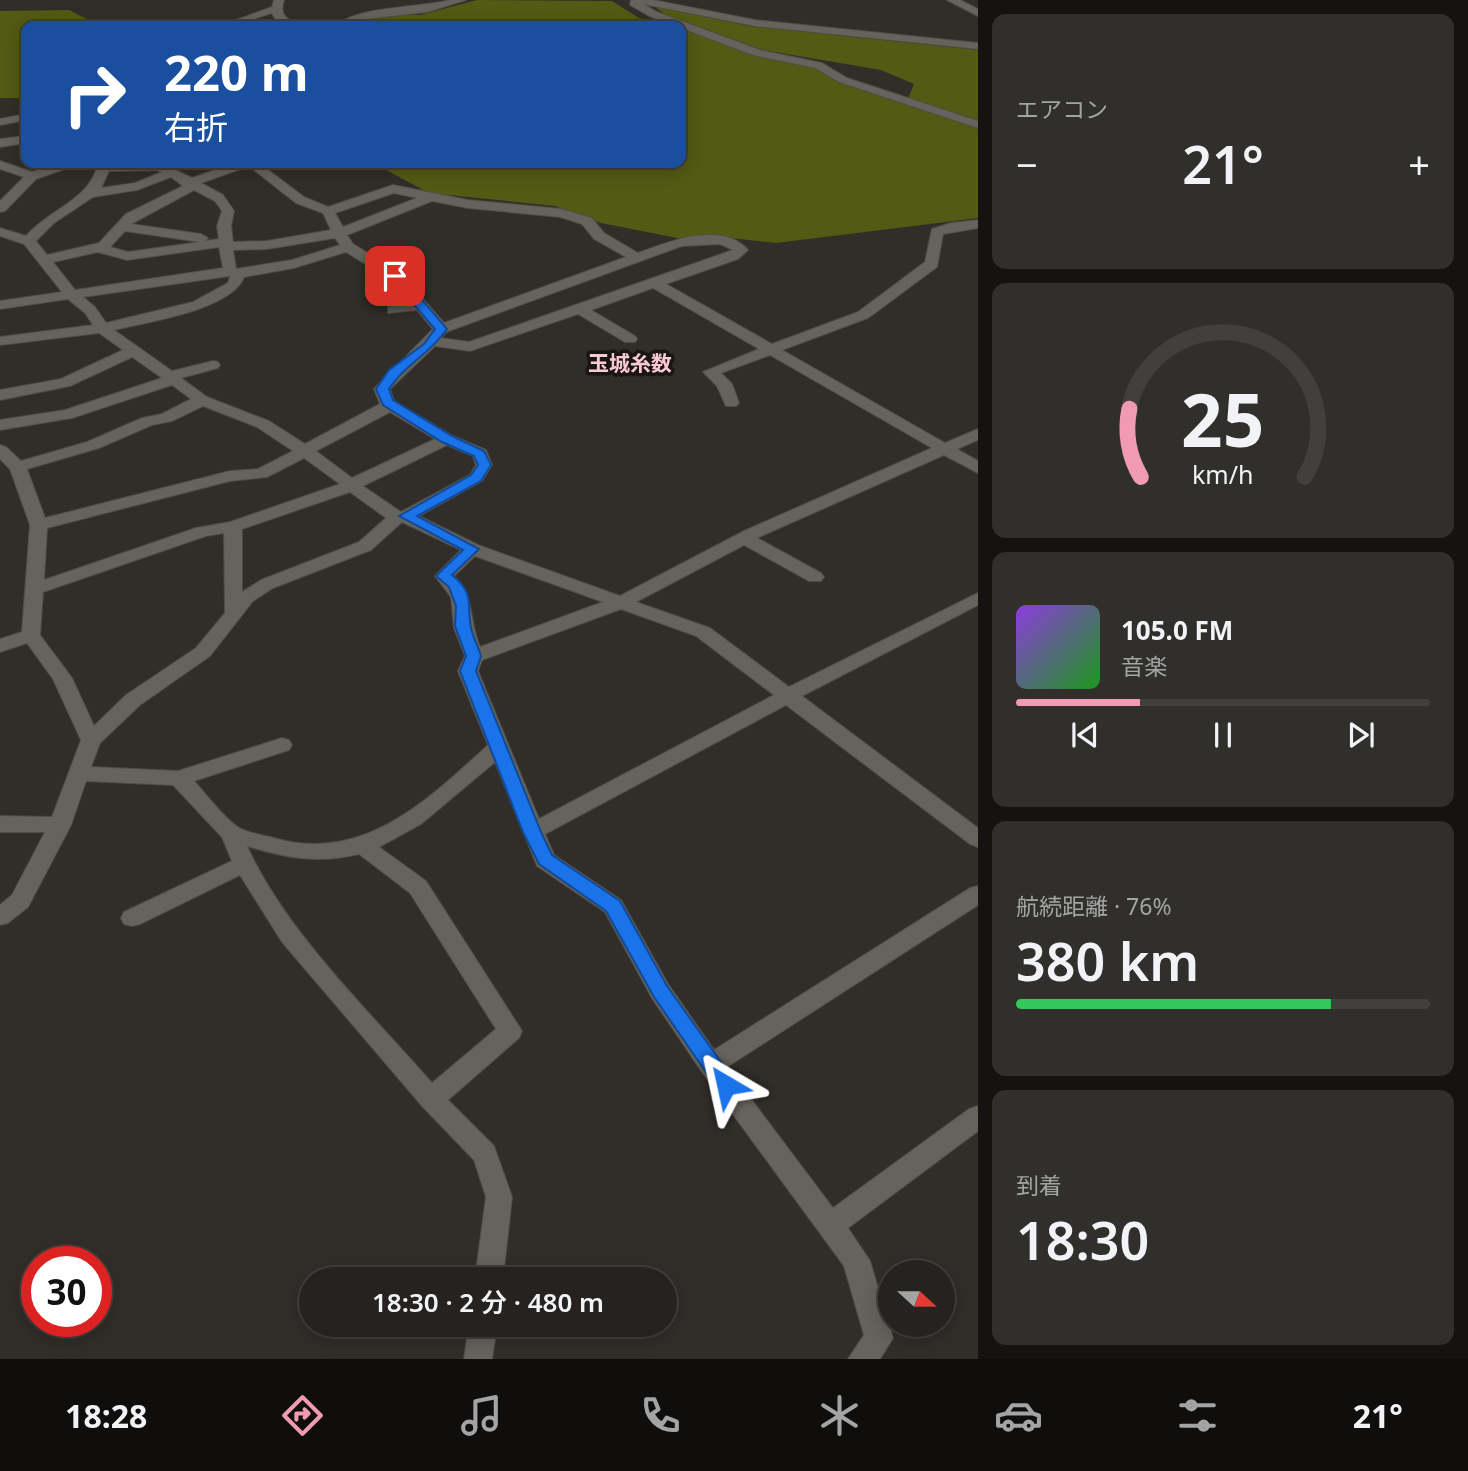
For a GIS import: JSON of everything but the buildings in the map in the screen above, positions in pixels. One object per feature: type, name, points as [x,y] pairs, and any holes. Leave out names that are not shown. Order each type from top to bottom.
[{"type":"street","points":[[348,21],[354,17],[427,9],[461,0]]},
{"type":"street","points":[[672,21],[634,4],[638,0],[755,23],[978,46]]},
{"type":"street","points":[[952,0],[978,13]]},
{"type":"street","points":[[241,20],[278,5]]},
{"type":"street","points":[[686,26],[757,53],[818,65],[843,80],[978,125]]},
{"type":"street","points":[[0,122],[21,118]]},
{"type":"street","points":[[0,144],[21,141]]},
{"type":"street","points":[[0,166],[32,176]]},
{"type":"street","points":[[0,208],[32,176],[59,168]]},
{"type":"street","points":[[92,192],[103,168]]},
{"type":"street","points":[[0,341],[102,328],[198,305],[234,285],[234,273],[226,244],[228,211],[219,198],[190,185],[163,168]]},
{"type":"street","points":[[100,248],[131,217],[190,185],[233,168]]},
{"type":"street","points":[[258,168],[300,200],[328,211],[393,189],[508,210],[576,216],[587,221],[599,236],[637,258]]},
{"type":"street","points":[[29,240],[48,221],[92,192],[137,186],[172,173]]},
{"type":"street","points":[[122,227],[226,244],[267,245],[339,233],[431,197]]},
{"type":"street","points":[[0,917],[20,901],[60,825],[91,740],[133,700],[203,652],[247,597],[267,584],[365,546],[401,517],[476,478],[484,465],[480,453],[447,439],[387,402],[382,389],[393,373],[437,335],[680,242],[716,239],[735,243],[741,250],[733,256],[470,347],[437,335],[422,305],[395,276],[348,247],[328,211]]},
{"type":"street","points":[[731,403],[724,384],[711,372],[863,315],[932,264],[937,232],[951,227],[978,224]]},
{"type":"street","points":[[0,232],[29,240],[72,295],[90,310],[102,328],[202,400],[263,424],[351,486],[401,517],[472,549],[703,632],[978,839]]},
{"type":"street","points":[[45,260],[100,248],[127,256],[226,244]]},
{"type":"street","points":[[0,305],[295,264],[348,247]]},
{"type":"street","points":[[654,283],[978,468]]},
{"type":"street","points":[[393,310],[422,305]]},
{"type":"street","points":[[579,309],[630,339]]},
{"type":"street","points":[[0,395],[65,383],[134,350]]},
{"type":"street","points":[[0,425],[53,418],[120,399],[213,365]]},
{"type":"street","points":[[18,467],[93,445],[148,421],[166,418],[202,400]]},
{"type":"street","points":[[39,525],[230,476],[261,474],[391,405]]},
{"type":"street","points":[[474,656],[622,602],[744,538],[978,434]]},
{"type":"street","points":[[34,589],[202,531],[233,526],[351,486],[447,439]]},
{"type":"street","points":[[0,450],[18,467],[39,525],[31,635],[62,678],[91,740]]},
{"type":"street","points":[[233,526],[233,612]]},
{"type":"street","points":[[744,538],[815,577]]},
{"type":"street","points":[[472,549],[444,576],[456,585],[464,606],[463,626],[474,656],[468,671],[545,860],[613,906],[660,991],[711,1065],[856,1261],[879,1338],[862,1359]]},
{"type":"street","points":[[532,832],[787,695],[978,598]]},
{"type":"street","points":[[0,646],[31,635]]},
{"type":"street","points":[[80,774],[179,778],[282,745]]},
{"type":"street","points":[[231,833],[309,853],[351,848],[407,824],[450,792],[499,747]]},
{"type":"street","points":[[179,778],[231,833],[245,865],[290,936],[431,1099],[485,1154],[499,1197],[490,1267]]},
{"type":"street","points":[[0,824],[60,825]]},
{"type":"street","points":[[361,844],[418,887],[510,1031],[431,1099]]},
{"type":"street","points":[[132,918],[222,873],[245,865]]},
{"type":"street","points":[[711,1065],[978,894]]},
{"type":"street","points":[[831,1225],[978,1116]]},
{"type":"street","points":[[478,1359],[481,1337]]},
{"type":"green space","points":[[477,0],[612,1],[639,18],[652,21],[361,21],[394,14],[420,15]]},
{"type":"green space","points":[[654,6],[749,26],[978,50],[978,120],[908,99],[914,84],[881,70],[763,50],[666,15]]},
{"type":"green space","points":[[69,10],[91,21],[21,21],[21,98],[0,98],[0,11]]},
{"type":"green space","points":[[686,30],[741,51],[813,66],[838,82],[978,128],[978,218],[776,243],[714,236],[682,239],[601,223],[555,206],[429,193],[382,168],[686,168]]},
{"type":"district","name":"玉城糸数","points":[[630,363]]},
{"type":"route","points":[[395,276],[441,329],[428,347],[393,373],[382,389],[387,402],[447,439],[480,453],[484,465],[476,478],[407,516],[472,549],[444,576],[456,585],[464,606],[463,626],[474,656],[468,671],[532,832],[545,860],[613,906],[660,991],[726,1085]]}]
